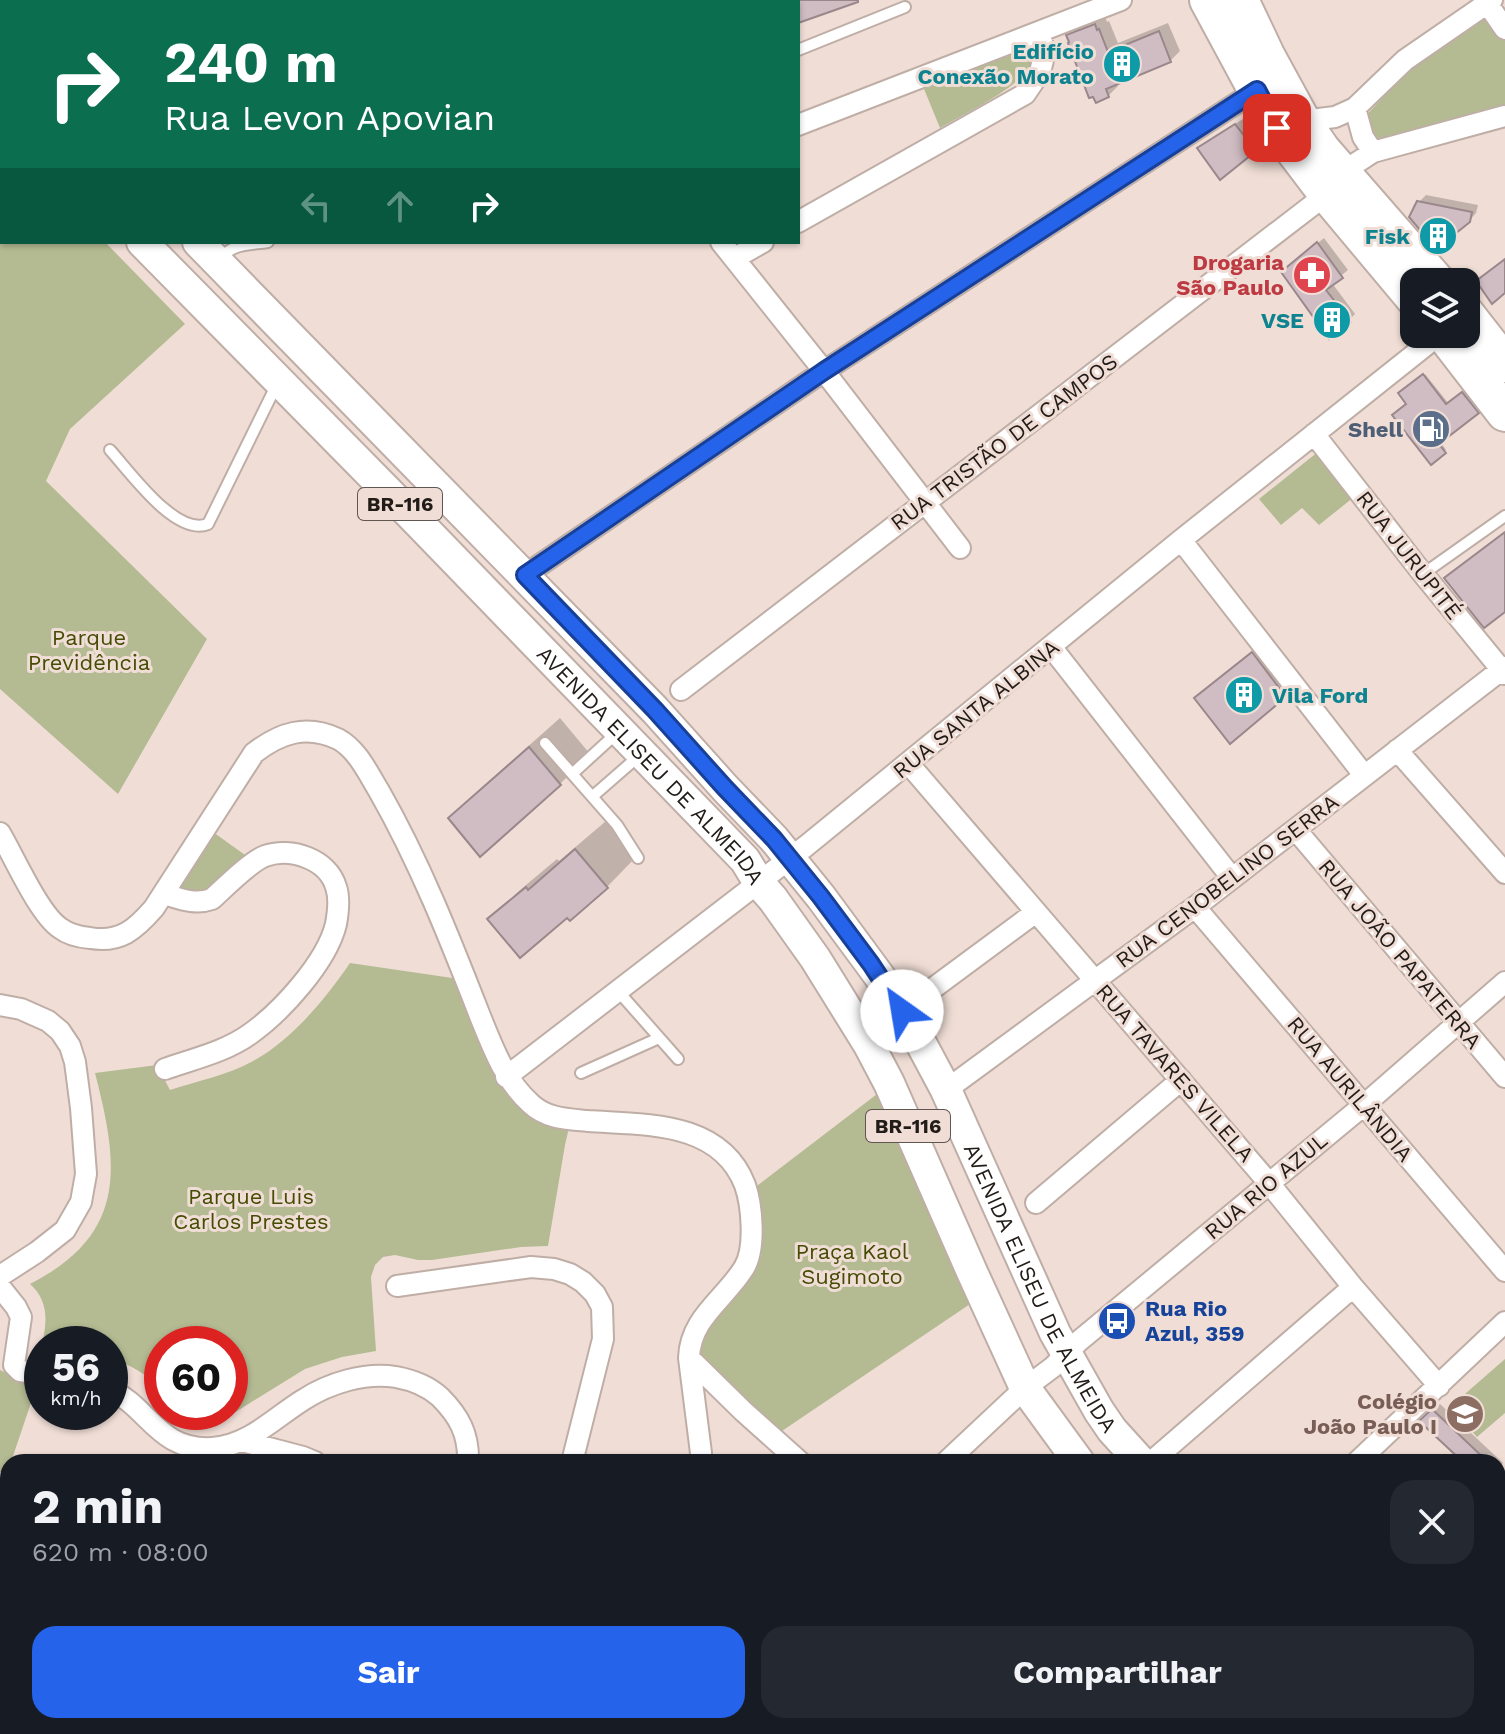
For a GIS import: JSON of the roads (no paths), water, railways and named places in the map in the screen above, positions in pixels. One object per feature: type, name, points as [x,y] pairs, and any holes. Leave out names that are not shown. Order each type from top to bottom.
[{"type":"highway","points":[[1208,0],[1277,128],[1422,268]]},
{"type":"highway","points":[[1240,0],[1334,183],[1400,278]]},
{"type":"highway","points":[[1471,348],[1505,413]]},
{"type":"main road","name":"AVENIDA ELISEU DE ALMEIDA","points":[[144,244],[745,860],[815,958],[869,1045],[889,1083],[1025,1388],[1073,1454]]},
{"type":"main road","name":"AVENIDA ELISEU DE ALMEIDA","points":[[208,252],[655,710],[790,859],[880,977],[915,1032],[946,1090],[1055,1333],[1099,1411],[1134,1454]]},
{"type":"street","points":[[800,124],[1121,0]]},
{"type":"street","points":[[1302,121],[1335,117],[1355,108],[1405,60],[1489,2],[1505,29]]},
{"type":"street","points":[[800,221],[1025,94],[1040,72],[1045,52],[1039,33]]},
{"type":"street","points":[[525,575],[824,371],[1257,90]]},
{"type":"street","points":[[1355,108],[1363,137],[1373,152]]},
{"type":"street","name":"RUA TRISTÃO DE CAMPOS","points":[[681,690],[1373,152],[1505,116]]},
{"type":"street","points":[[754,244],[728,250],[960,548]]},
{"type":"street","name":"RUA SANTA ALBINA","points":[[506,1077],[790,859],[1314,434],[1454,348]]},
{"type":"street","name":"RUA JURUPITÉ","points":[[1314,434],[1423,574],[1504,670]]},
{"type":"street","points":[[1181,540],[1364,775]]},
{"type":"street","points":[[1052,648],[1232,878]]},
{"type":"street","name":"RUA CENOBELINO SERRA","points":[[946,1090],[1195,907],[1504,670]]},
{"type":"street","points":[[0,833],[44,914],[59,928],[76,936],[110,939],[126,934],[139,925],[164,894],[254,753],[271,740],[291,732],[320,733],[341,740],[362,761],[394,818],[436,903],[506,1077],[532,1106],[564,1119],[656,1124],[687,1132],[715,1146],[734,1162],[745,1186],[750,1211],[749,1252],[746,1266],[695,1329],[689,1343],[701,1454]]},
{"type":"street","points":[[1397,750],[1505,873]]},
{"type":"street","name":"RUA TAVARES VILELA","points":[[908,763],[1439,1386]]},
{"type":"street","name":"RUA JOÃO PAPATERRA","points":[[1296,830],[1505,1077]]},
{"type":"street","points":[[164,894],[196,903],[212,899],[256,861],[284,852],[301,855],[320,865],[336,887],[338,905],[336,925],[323,957],[273,1016],[248,1036],[226,1048],[165,1069]]},
{"type":"street","name":"RUA AURILÂNDIA","points":[[1195,907],[1505,1271]]},
{"type":"street","points":[[928,992],[1036,912]]},
{"type":"street","name":"RUA RIO AZUL","points":[[955,1454],[1079,1341],[1364,1105],[1505,982]]},
{"type":"street","points":[[0,1005],[21,1009],[48,1021],[60,1031],[70,1046],[81,1108],[86,1174],[81,1202],[65,1230],[0,1276]]},
{"type":"street","points":[[1036,1203],[1181,1080]]},
{"type":"street","points":[[397,1286],[531,1267],[554,1269],[583,1282],[602,1307],[603,1339],[574,1454]]},
{"type":"street","points":[[0,1287],[21,1317],[14,1365],[24,1372]]},
{"type":"street","points":[[1160,1454],[1353,1287]]},
{"type":"street","points":[[1366,1454],[1505,1322]]},
{"type":"street","points":[[689,1358],[791,1454]]},
{"type":"street","points":[[128,1400],[168,1438],[183,1445],[214,1448],[242,1441],[305,1398],[334,1384],[386,1376],[405,1379],[437,1394],[452,1409],[465,1434],[467,1454]]},
{"type":"street","points":[[242,1441],[292,1454]]},
{"type":"lane","points":[[800,49],[905,7]]},
{"type":"lane","points":[[208,252],[226,251],[248,244]]},
{"type":"lane","points":[[110,450],[166,512],[193,527],[202,527],[208,524],[278,382]]},
{"type":"lane","points":[[1423,574],[1505,516]]},
{"type":"lane","points":[[572,774],[619,731]]},
{"type":"lane","points":[[545,743],[617,825],[638,858]]},
{"type":"lane","points":[[593,796],[641,754]]},
{"type":"lane","points":[[618,991],[678,1059]]},
{"type":"lane","points":[[581,1073],[659,1038]]},
{"type":"place","name":"Edifício Conexão Morato","points":[[1122,64]]},
{"type":"place","name":"Fisk","points":[[1438,236]]},
{"type":"place","name":"Drogaria São Paulo","points":[[1312,275]]},
{"type":"place","name":"VSE","points":[[1332,320]]},
{"type":"place","name":"Shell","points":[[1431,429]]},
{"type":"place","name":"Vila Ford","points":[[1244,695]]},
{"type":"place","name":"Rua Rio Azul, 359","points":[[1117,1321]]},
{"type":"place","name":"Colégio João Paulo I","points":[[1465,1414]]},
{"type":"park label","name":"Parque Previdência","points":[[89,650]]},
{"type":"park label","name":"Parque Luis Carlos Prestes","points":[[251,1208]]},
{"type":"park label","name":"Praça Kaol Sugimoto","points":[[852,1264]]}]
